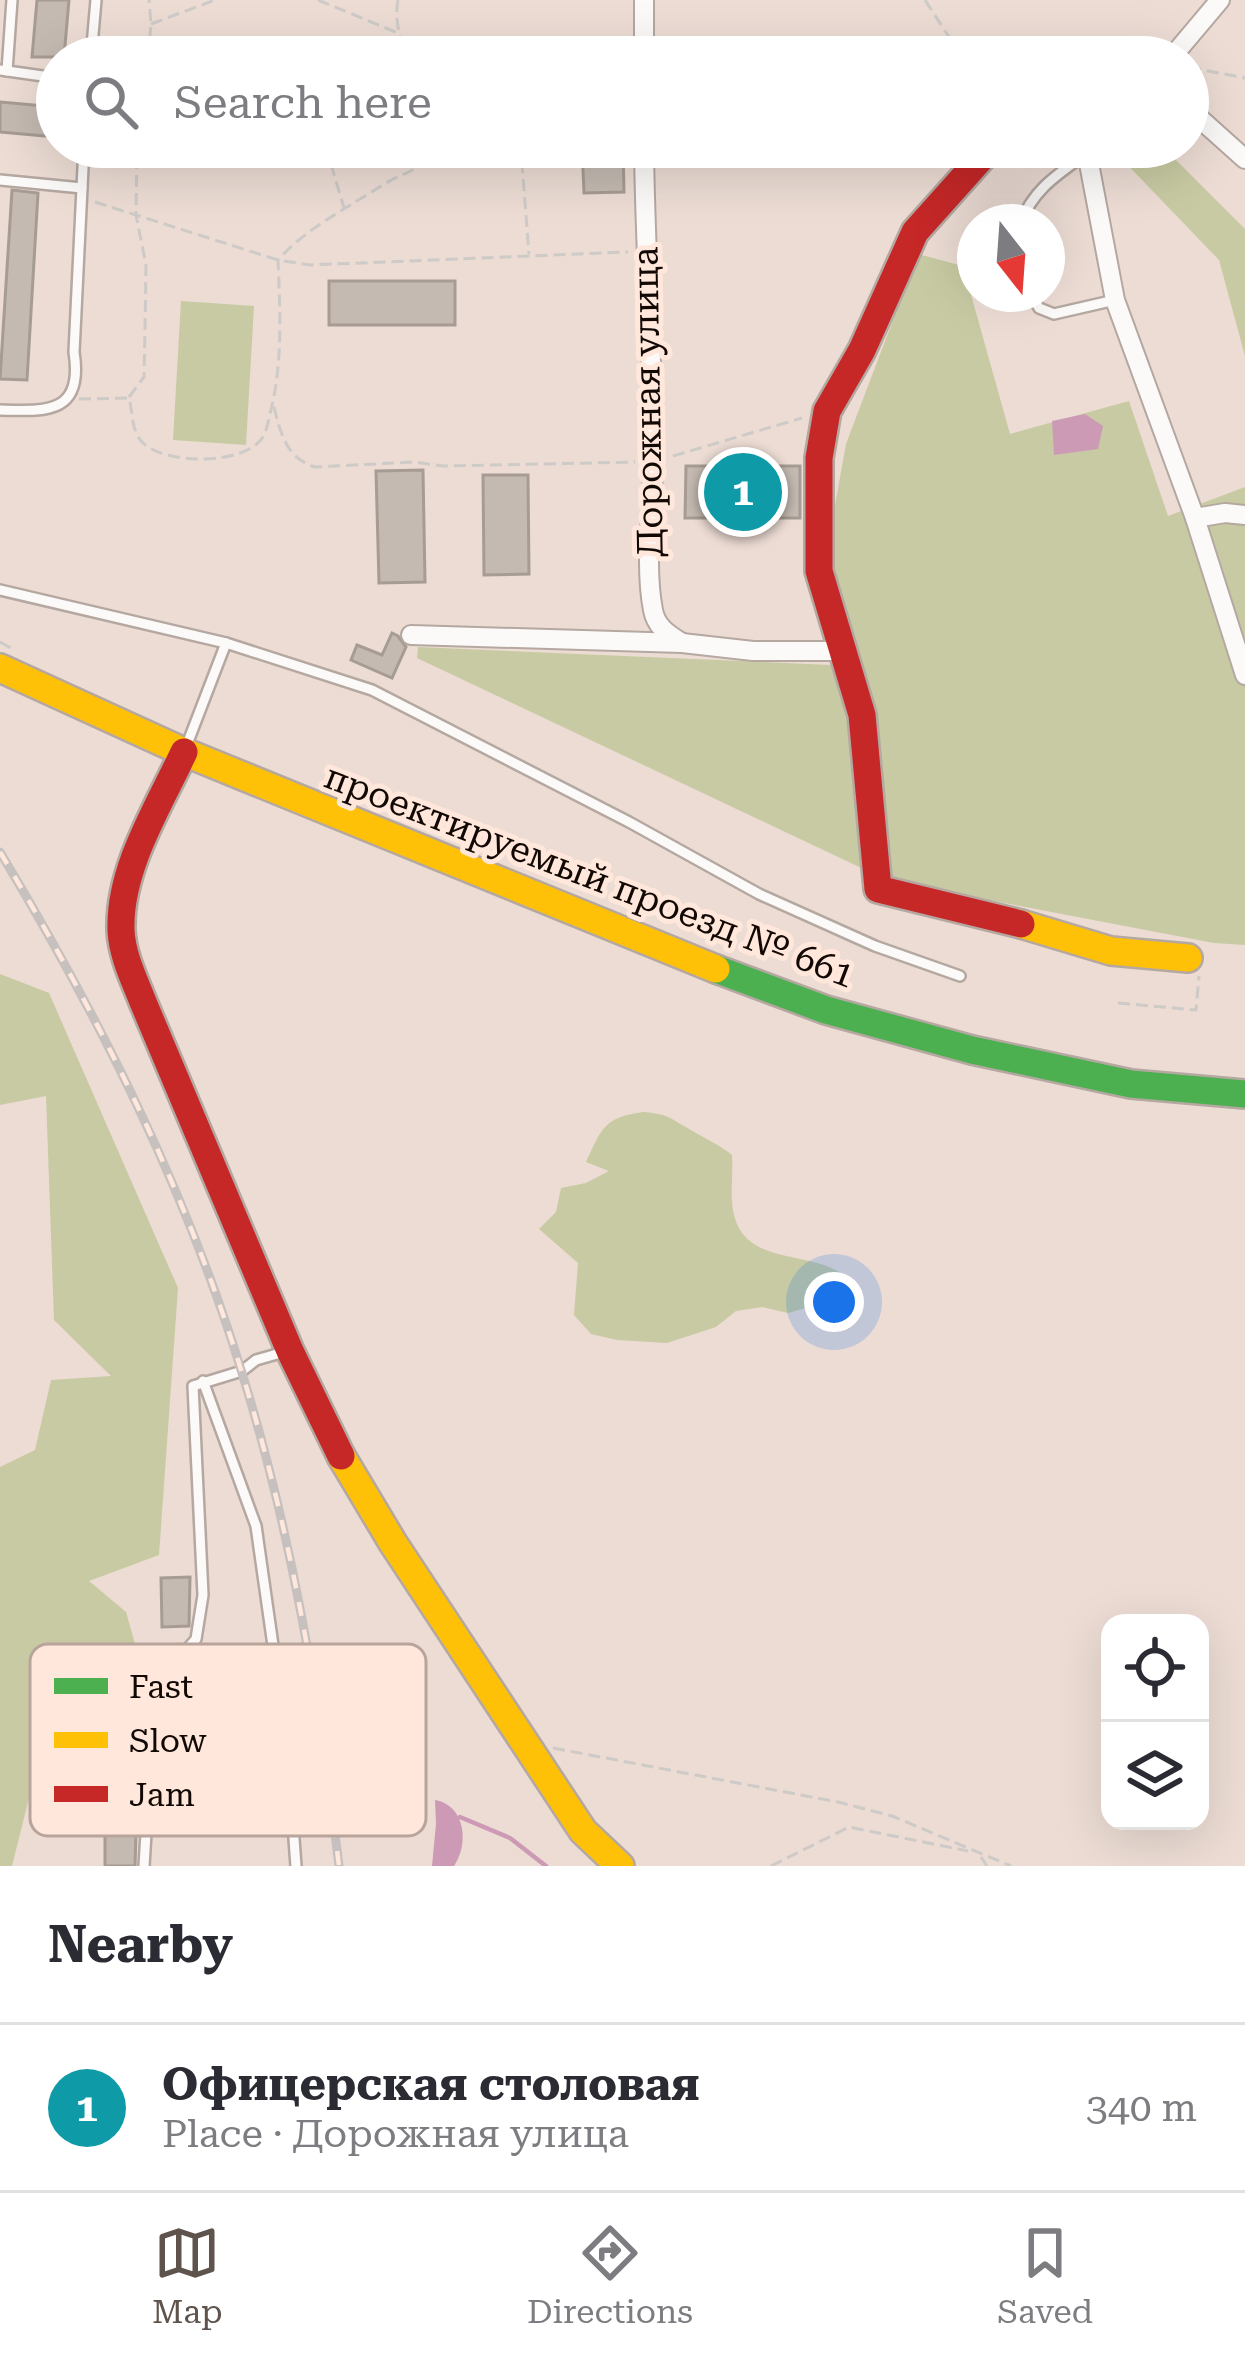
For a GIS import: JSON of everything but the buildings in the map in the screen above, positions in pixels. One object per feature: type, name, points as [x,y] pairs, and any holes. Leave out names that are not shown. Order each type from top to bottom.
[{"type":"street","points":[[644,0],[644,36]]},
{"type":"street","points":[[1190,36],[1220,0]]},
{"type":"street","points":[[1209,126],[1245,159]]},
{"type":"street","name":"Дорожная улица","points":[[644,168],[653,614],[661,629],[682,643]]},
{"type":"street","points":[[972,168],[915,232],[862,350],[827,411],[819,458],[819,571],[862,715],[878,890],[1111,951],[1188,958]]},
{"type":"street","points":[[1091,168],[1115,300],[1238,635],[1245,675]]},
{"type":"street","points":[[1195,518],[1245,514]]},
{"type":"street","points":[[411,635],[843,651]]},
{"type":"street","name":"проектируемый проезд № 661","points":[[0,668],[184,752],[672,953],[826,1010],[972,1050],[1131,1084],[1245,1094]]},
{"type":"street","points":[[184,752],[133,869],[121,912],[122,935],[143,1002],[290,1351],[360,1489],[583,1831],[620,1866]]},
{"type":"lane","points":[[12,0],[3,71],[36,75]]},
{"type":"lane","points":[[93,36],[96,0]]},
{"type":"lane","points":[[0,410],[44,412],[65,399],[73,387],[83,168]]},
{"type":"lane","points":[[1029,204],[1065,168]]},
{"type":"lane","points":[[0,180],[82,188]]},
{"type":"lane","points":[[1065,311],[1115,300]]},
{"type":"lane","name":"проектируемый проезд № 661","points":[[0,590],[226,643],[372,690],[759,894],[875,946],[960,976]]},
{"type":"lane","points":[[184,752],[226,643]]},
{"type":"lane","points":[[192,1644],[203,1594],[193,1385],[242,1372],[256,1360],[290,1351]]},
{"type":"lane","points":[[203,1381],[256,1526],[273,1644]]},
{"type":"lane","points":[[144,1866],[146,1836]]},
{"type":"lane","points":[[294,1836],[296,1866]]},
{"type":"path","points":[[148,0],[150,36]]},
{"type":"path","points":[[151,24],[214,0]]},
{"type":"path","points":[[318,0],[398,33]]},
{"type":"path","points":[[398,0],[399,36]]},
{"type":"path","points":[[925,0],[948,36]]},
{"type":"path","points":[[1209,71],[1245,78]]},
{"type":"path","points":[[137,168],[136,215],[146,265],[143,376],[129,398],[134,431],[144,445],[181,458],[234,457],[264,436],[281,353],[278,260],[295,240],[387,182],[421,168]]},
{"type":"path","points":[[332,168],[345,211]]},
{"type":"path","points":[[522,168],[529,254]]},
{"type":"path","points":[[82,188],[91,200],[278,260],[310,265],[645,251]]},
{"type":"path","points":[[65,399],[129,398]]},
{"type":"path","points":[[272,403],[288,449],[301,463],[315,467],[653,462],[827,411]]},
{"type":"path","points":[[1118,1003],[1196,1010],[1200,962],[1188,958]]},
{"type":"path","points":[[527,1743],[838,1802],[892,1816],[1011,1866]]},
{"type":"path","points":[[771,1866],[849,1827],[979,1853],[987,1866]]},
{"type":"green space","points":[[1131,168],[1184,168],[1245,229],[1245,356],[1219,260]]},
{"type":"green space","points":[[918,254],[957,264],[957,312],[976,312],[1010,434],[1129,401],[1168,516],[1245,487],[1245,945],[889,881],[417,658],[418,647],[854,666],[828,544],[846,444]]},
{"type":"green space","points":[[181,301],[254,306],[246,445],[173,440]]},
{"type":"green space","points":[[0,974],[49,993],[178,1288],[159,1555],[89,1581],[126,1612],[135,1644],[30,1644],[30,1793],[12,1866],[0,1866],[0,1467],[35,1450],[51,1380],[111,1376],[54,1320],[46,1096],[0,1105]]},
{"type":"green space","points":[[644,1112],[668,1117],[732,1155],[732,1202],[743,1233],[765,1250],[824,1265],[850,1278],[838,1299],[788,1313],[762,1307],[736,1311],[716,1327],[667,1343],[591,1334],[574,1315],[578,1263],[539,1229],[556,1212],[561,1188],[586,1183],[609,1171],[586,1162],[606,1126],[620,1117]]},
{"type":"shaded area","points":[[1085,414],[1103,426],[1098,449],[1054,455],[1052,421]]},
{"type":"shaded area","points":[[435,1800],[453,1809],[462,1827],[462,1848],[454,1866],[432,1866]]},
{"type":"waterway","points":[[460,1817],[510,1838],[546,1866]]},
{"type":"railway","points":[[0,852],[105,1041],[194,1237],[260,1434],[306,1644]]},
{"type":"railway","points":[[335,1836],[339,1866]]},
{"type":"traffic: fast","points":[[716,969],[826,1010],[972,1050],[1131,1084],[1245,1094]]},
{"type":"traffic: slow","points":[[0,668],[184,752],[716,969]]},
{"type":"traffic: slow","points":[[1021,924],[1111,951],[1188,958]]},
{"type":"traffic: slow","points":[[341,1456],[583,1831],[620,1866]]},
{"type":"traffic: jam","points":[[972,168],[915,232],[862,350],[827,411],[819,458],[819,571],[862,715],[878,889],[1021,924]]},
{"type":"traffic: jam","points":[[184,752],[133,861],[122,907],[124,949],[290,1351],[341,1456]]},
{"type":"place","name":"Офицерская столовая","points":[[743,492]]}]
